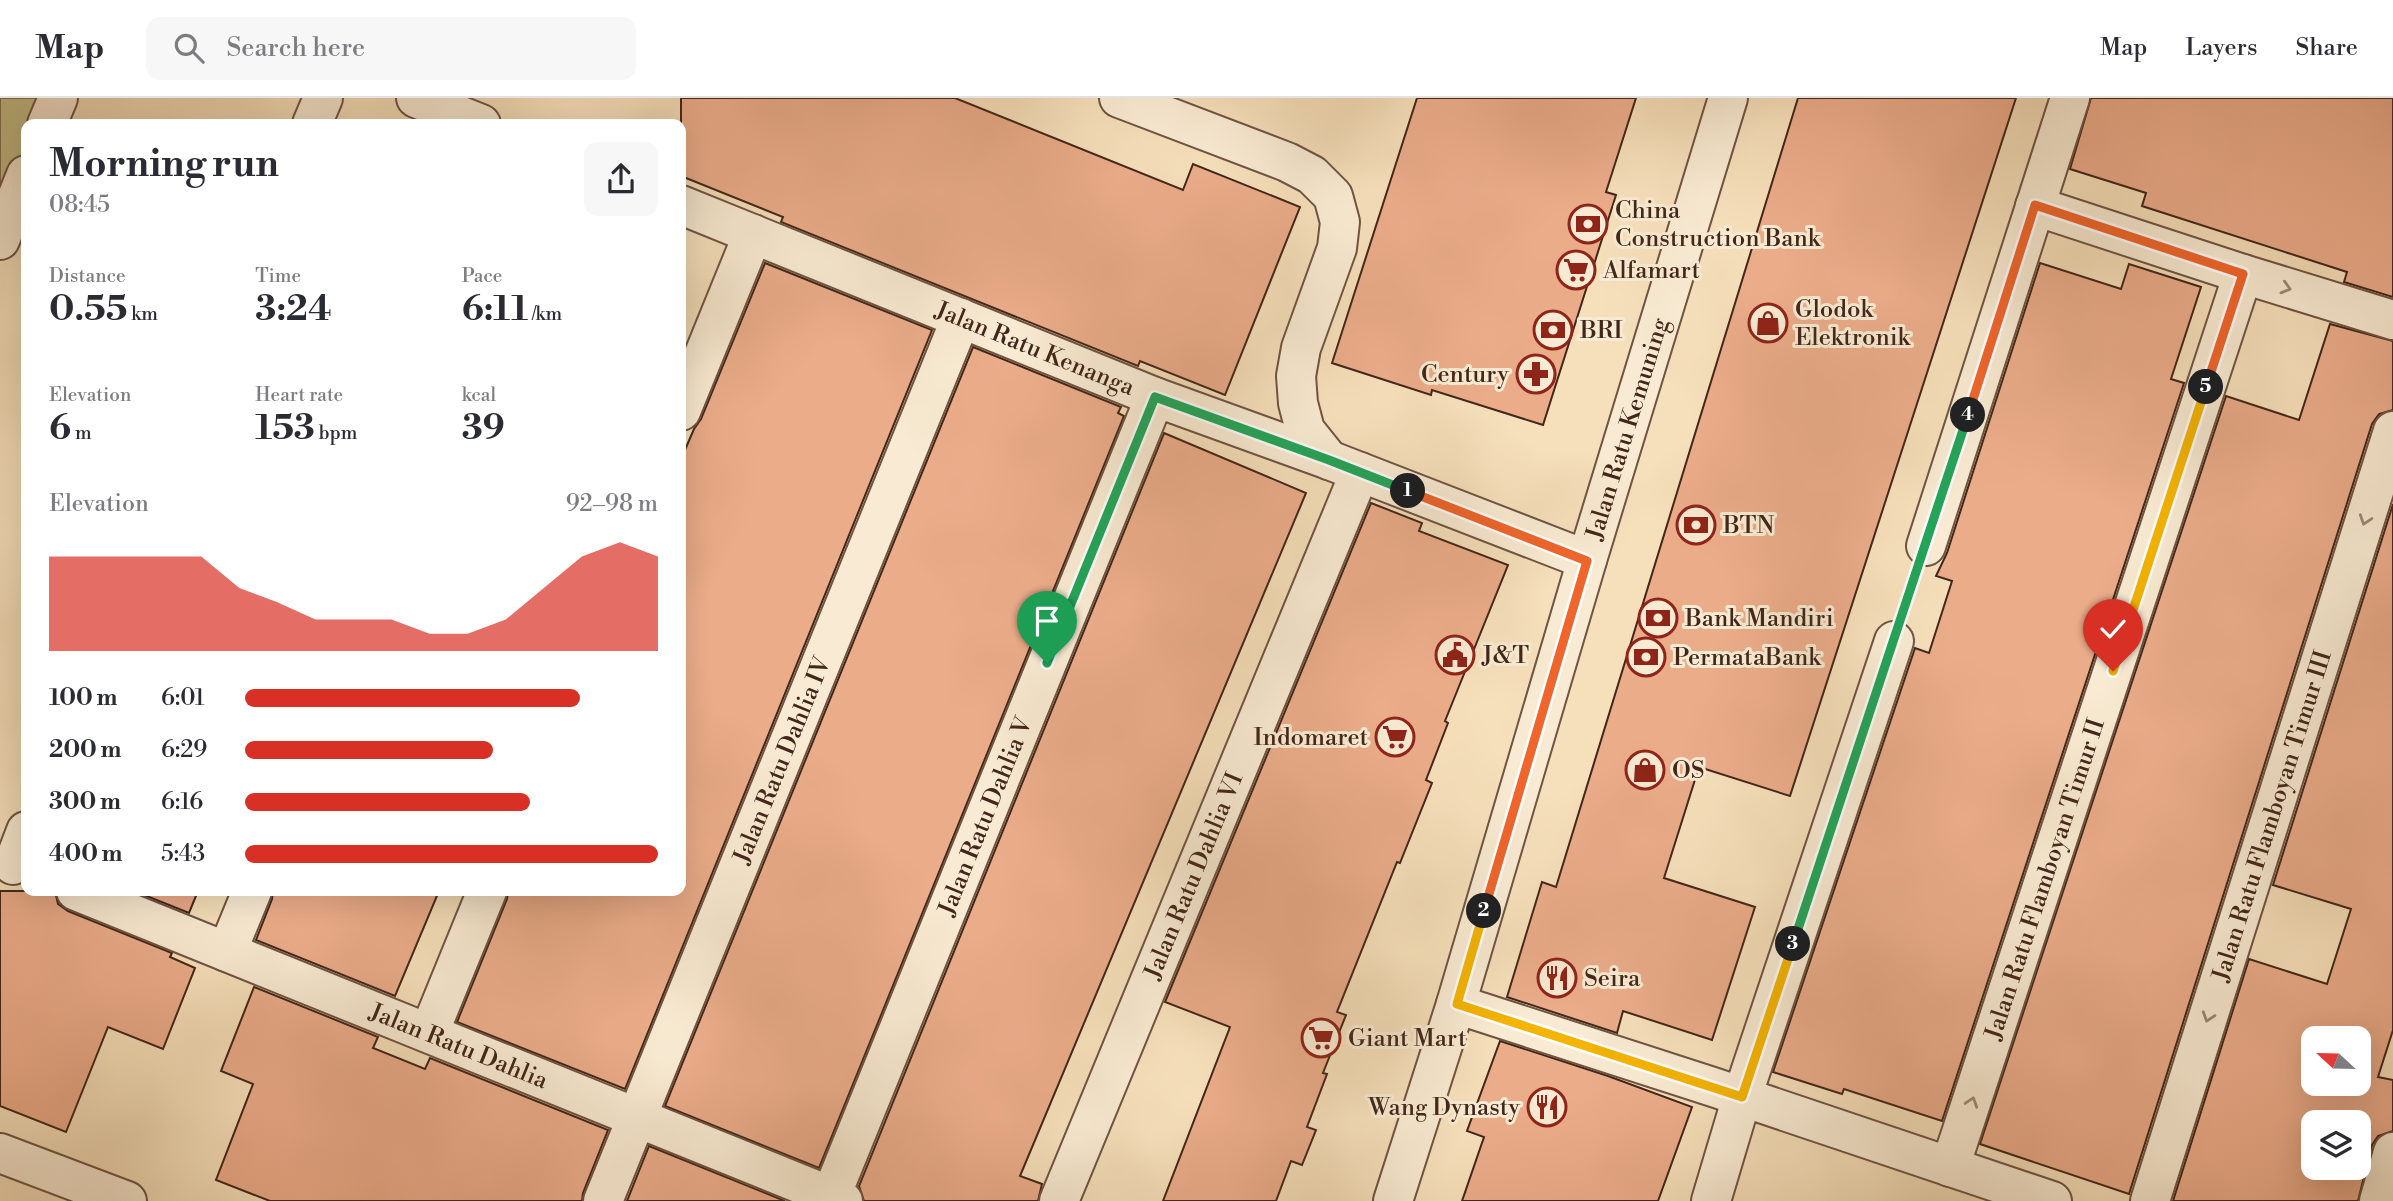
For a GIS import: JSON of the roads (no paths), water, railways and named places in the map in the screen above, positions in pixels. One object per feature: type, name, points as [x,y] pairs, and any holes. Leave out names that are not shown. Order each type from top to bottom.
[{"type":"street","points":[[49,119],[58,98]]},
{"type":"street","points":[[315,119],[323,98]]},
{"type":"street","points":[[416,98],[468,119]]},
{"type":"street","points":[[1119,98],[1287,162],[1312,175],[1333,196],[1340,222],[1337,248],[1301,348],[1296,376],[1298,403],[1305,430],[1344,466]]},
{"type":"street","name":"Jalan Ratu Kemuning","points":[[1393,1201],[1457,1004],[1587,561],[1728,98]]},
{"type":"street","points":[[1926,546],[2070,98]]},
{"type":"street","points":[[0,240],[21,188]]},
{"type":"street","points":[[2035,205],[2393,320]]},
{"type":"street","name":"Jalan Ratu Kenanga","points":[[686,207],[1155,397],[1344,466],[1587,561]]},
{"type":"street","points":[[686,399],[752,234]]},
{"type":"street","name":"Jalan Ratu Flamboyan Timur II","points":[[1950,1167],[2243,274]]},
{"type":"street","name":"Jalan Ratu Dahlia IV","points":[[603,1201],[961,318]]},
{"type":"street","name":"Jalan Ratu Dahlia V","points":[[837,1199],[1155,397]]},
{"type":"street","name":"Jalan Ratu Flamboyan Timur III","points":[[2150,1201],[2393,431]]},
{"type":"street","name":"Jalan Ratu Dahlia VI","points":[[1059,1201],[1344,466]]},
{"type":"street","points":[[1711,1201],[1742,1097],[1895,641]]},
{"type":"street","name":"Jalan Ratu Dahlia","points":[[88,896],[837,1199]]},
{"type":"street","points":[[227,952],[250,896]]},
{"type":"street","points":[[429,1033],[485,896]]},
{"type":"street","points":[[1457,1004],[2052,1201]]},
{"type":"street","points":[[2379,1201],[2393,1152]]},
{"type":"street","points":[[0,1153],[127,1201]]},
{"type":"place","name":"China Construction Bank","points":[[1588,224]]},
{"type":"place","name":"Alfamart","points":[[1576,270]]},
{"type":"place","name":"Glodok Elektronik","points":[[1768,323]]},
{"type":"place","name":"BRI","points":[[1553,330]]},
{"type":"place","name":"Century","points":[[1536,374]]},
{"type":"place","name":"BTN","points":[[1696,525]]},
{"type":"place","name":"Bank Mandiri","points":[[1658,618]]},
{"type":"place","name":"J&T","points":[[1455,655]]},
{"type":"place","name":"PermataBank","points":[[1646,657]]},
{"type":"place","name":"Indomaret","points":[[1395,737]]},
{"type":"place","name":"OS","points":[[1645,770]]},
{"type":"place","name":"Seira","points":[[1557,978]]},
{"type":"place","name":"Giant Mart","points":[[1321,1038]]},
{"type":"place","name":"Wang Dynasty","points":[[1547,1107]]}]
